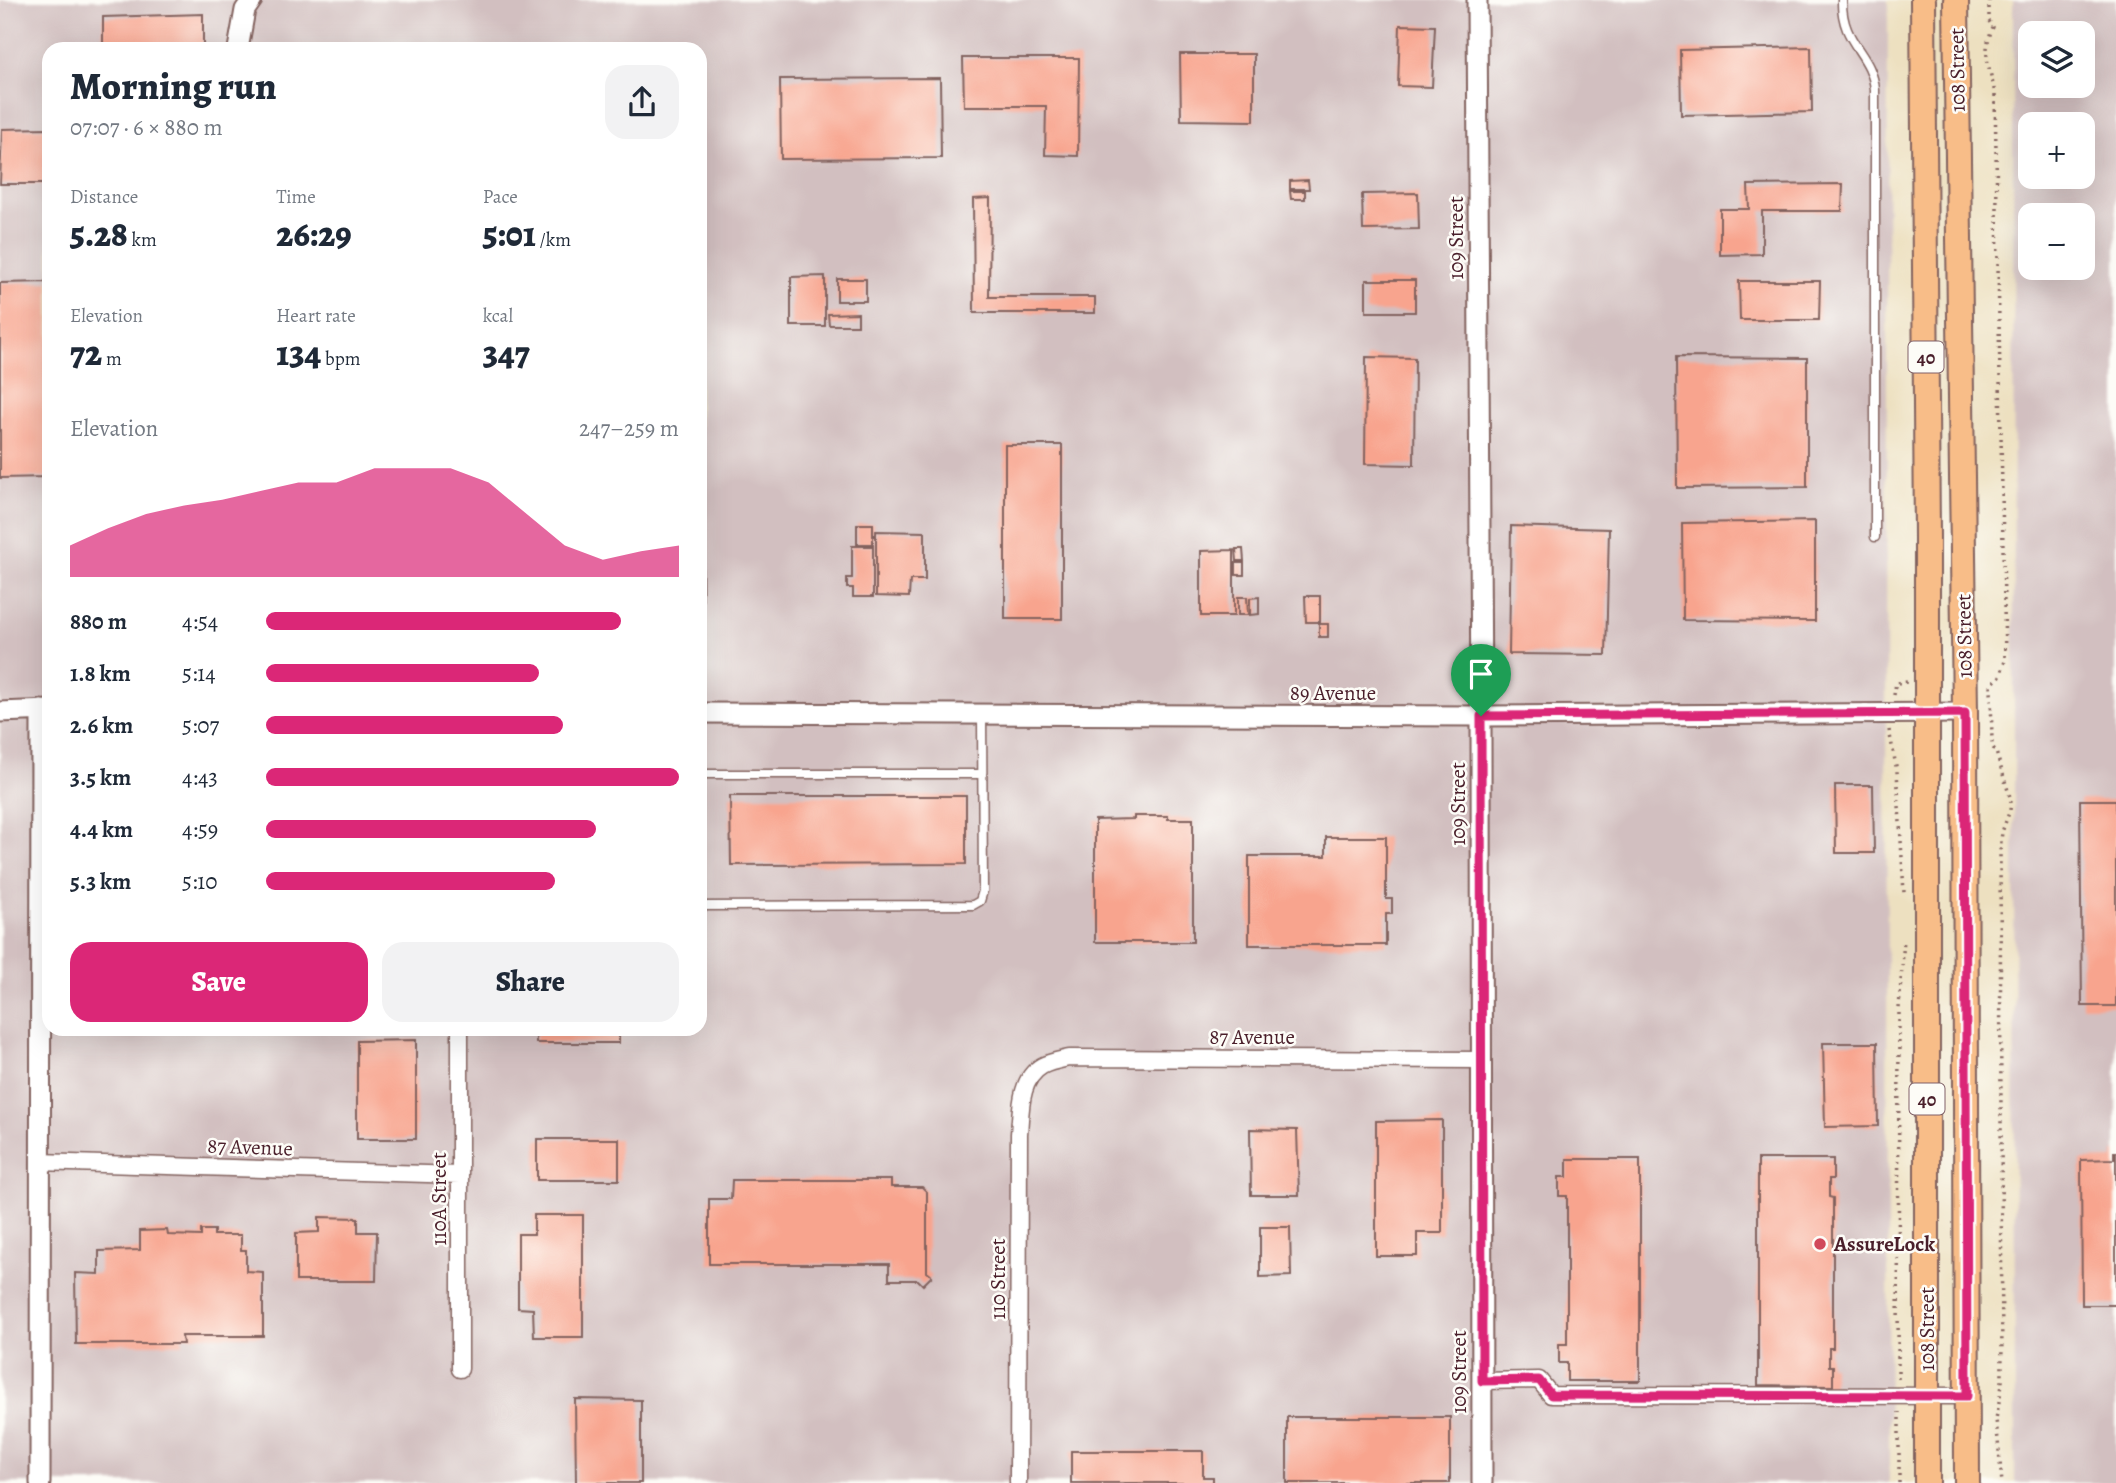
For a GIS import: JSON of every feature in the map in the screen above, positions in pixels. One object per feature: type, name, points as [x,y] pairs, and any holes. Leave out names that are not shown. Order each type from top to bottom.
[{"type":"main road","name":"108 Street","points":[[1923,0],[1927,1483]]},
{"type":"main road","name":"108 Street","points":[[1956,0],[1965,713],[1967,1483]]},
{"type":"street","name":"109 Street","points":[[1477,0],[1482,1483]]},
{"type":"street","points":[[240,42],[248,5]]},
{"type":"street","points":[[0,712],[42,710]]},
{"type":"street","name":"89 Avenue","points":[[707,713],[1481,716],[1965,713]]},
{"type":"street","points":[[40,1483],[39,1162],[42,936]]},
{"type":"street","name":"110A Street","points":[[460,1036],[460,1369]]},
{"type":"street","name":"87 Avenue","points":[[1030,1078],[1041,1067],[1069,1058],[1480,1060]]},
{"type":"street","name":"110 Street","points":[[1018,1483],[1019,1134],[1023,1093],[1030,1078]]},
{"type":"street","name":"87 Avenue","points":[[39,1162],[460,1175]]},
{"type":"street","points":[[1482,1381],[1539,1380],[1551,1395],[1967,1396]]},
{"type":"lane","points":[[1842,0],[1844,25],[1855,48],[1869,66],[1875,89],[1875,537]]},
{"type":"lane","points":[[707,906],[973,905],[980,901],[983,891],[982,714]]},
{"type":"lane","points":[[707,774],[982,774]]},
{"type":"path","points":[[1989,0],[1989,21],[1993,27],[1985,59],[1995,95],[2005,662],[2000,676],[1991,685],[1992,746],[2011,800],[2000,851],[2002,1385],[1996,1428],[2002,1483]]},
{"type":"shaded area","points":[[0,0],[1888,0],[1886,715],[1889,1483],[0,1483]]},
{"type":"shaded area","points":[[2013,0],[2116,0],[2116,1483],[2015,1483]]},
{"type":"building","points":[[203,14],[203,42],[103,42],[103,17]]},
{"type":"building","points":[[1400,25],[1435,26],[1432,87],[1398,86]]},
{"type":"building","points":[[1811,47],[1812,112],[1681,115],[1680,50]]},
{"type":"building","points":[[1180,54],[1254,54],[1254,121],[1181,120]]},
{"type":"building","points":[[963,58],[1079,58],[1078,156],[1045,155],[1046,106],[964,106]]},
{"type":"building","points":[[940,78],[941,158],[781,159],[780,79]]},
{"type":"building","points":[[42,128],[42,184],[0,184],[2,129]]},
{"type":"building","points":[[1308,180],[1309,189],[1290,189],[1290,181]]},
{"type":"building","points":[[1843,184],[1842,211],[1762,211],[1762,254],[1720,255],[1720,209],[1749,209],[1748,185]]},
{"type":"building","points":[[1290,191],[1305,191],[1305,199],[1291,199]]},
{"type":"building","points":[[1418,193],[1419,229],[1363,230],[1362,194]]},
{"type":"building","points":[[990,198],[989,297],[1095,297],[1095,313],[974,313],[973,199]]},
{"type":"building","points":[[825,276],[825,326],[791,326],[791,277]]},
{"type":"building","points":[[837,279],[866,279],[866,301],[837,301]]},
{"type":"building","points":[[1366,280],[1415,280],[1415,312],[1366,312]]},
{"type":"building","points":[[1739,281],[1820,281],[1819,320],[1740,320]]},
{"type":"building","points":[[42,282],[42,477],[0,478],[0,283]]},
{"type":"building","points":[[858,313],[858,325],[829,325],[828,314]]},
{"type":"building","points":[[1366,357],[1415,358],[1414,465],[1365,464]]},
{"type":"building","points":[[1676,357],[1807,358],[1807,487],[1677,488]]},
{"type":"building","points":[[1005,445],[1062,445],[1062,619],[1005,619]]},
{"type":"building","points":[[1815,521],[1815,621],[1683,620],[1682,523]]},
{"type":"building","points":[[857,524],[873,524],[873,544],[857,544]]},
{"type":"building","points":[[1511,526],[1609,529],[1606,655],[1509,654]]},
{"type":"building","points":[[876,531],[925,532],[925,580],[910,580],[909,597],[876,596]]},
{"type":"building","points":[[852,546],[873,546],[873,597],[853,597],[853,588],[847,588],[847,578],[852,578]]},
{"type":"building","points":[[1236,549],[1243,549],[1244,561],[1237,561]]},
{"type":"building","points":[[1234,550],[1234,616],[1201,616],[1201,551]]},
{"type":"building","points":[[1236,563],[1244,563],[1244,575],[1236,575]]},
{"type":"building","points":[[1305,596],[1320,596],[1320,622],[1306,622]]},
{"type":"building","points":[[1238,597],[1247,597],[1248,615],[1238,615]]},
{"type":"building","points":[[1259,597],[1259,614],[1250,615],[1250,598]]},
{"type":"building","points":[[1319,624],[1328,624],[1328,637],[1319,637]]},
{"type":"building","points":[[1835,785],[1873,785],[1874,853],[1836,853]]},
{"type":"building","points":[[730,796],[966,796],[966,864],[731,865]]},
{"type":"building","points":[[2080,800],[2116,800],[2116,1006],[2082,1006]]},
{"type":"building","points":[[1134,816],[1193,819],[1193,942],[1095,942],[1095,820],[1134,819]]},
{"type":"building","points":[[1326,837],[1386,837],[1386,899],[1392,899],[1392,914],[1386,914],[1386,945],[1249,945],[1249,856],[1326,856]]},
{"type":"building","points":[[536,1036],[619,1036],[619,1043],[536,1043]]},
{"type":"building","points":[[416,1040],[416,1139],[357,1139],[357,1041]]},
{"type":"building","points":[[1823,1043],[1877,1043],[1878,1126],[1825,1127]]},
{"type":"building","points":[[1442,1120],[1442,1233],[1417,1233],[1417,1256],[1376,1256],[1376,1121]]},
{"type":"building","points":[[1250,1129],[1297,1130],[1299,1195],[1251,1195]]},
{"type":"building","points":[[537,1139],[619,1139],[619,1180],[537,1180]]},
{"type":"building","points":[[2114,1152],[2116,1305],[2082,1305],[2081,1160],[2114,1159]]},
{"type":"building","points":[[1567,1159],[1640,1159],[1640,1381],[1567,1381],[1567,1363],[1559,1363],[1559,1344],[1567,1344],[1567,1196],[1559,1196],[1559,1177],[1567,1177]]},
{"type":"building","points":[[1758,1159],[1833,1159],[1829,1197],[1833,1198],[1833,1348],[1829,1348],[1829,1366],[1833,1366],[1833,1386],[1758,1385]]},
{"type":"building","points":[[732,1180],[891,1180],[891,1187],[922,1187],[927,1192],[927,1272],[932,1276],[923,1285],[918,1280],[889,1280],[889,1264],[709,1264],[709,1199],[731,1199]]},
{"type":"building","points":[[534,1215],[583,1215],[583,1337],[534,1337],[533,1309],[518,1308],[518,1234],[534,1234]]},
{"type":"building","points":[[319,1217],[358,1218],[358,1232],[377,1232],[376,1281],[296,1281],[296,1233],[319,1232]]},
{"type":"building","points":[[1260,1227],[1290,1227],[1291,1276],[1260,1277]]},
{"type":"building","points":[[167,1230],[168,1235],[201,1236],[201,1230],[214,1230],[214,1235],[241,1235],[241,1250],[246,1250],[246,1271],[263,1272],[263,1336],[182,1336],[183,1344],[76,1344],[75,1273],[99,1274],[99,1251],[140,1250],[140,1231]]},
{"type":"building","points":[[575,1399],[641,1400],[641,1483],[576,1483]]},
{"type":"building","points":[[1287,1417],[1450,1417],[1450,1483],[1287,1483]]},
{"type":"building","points":[[1071,1451],[1203,1451],[1203,1477],[1213,1477],[1213,1483],[1071,1483]]},
{"type":"place","name":"AssureLock","points":[[1820,1244]]},
{"type":"route","points":[[1965,713],[1967,1396],[1551,1395],[1539,1380],[1482,1381],[1481,716],[1965,713]]}]
